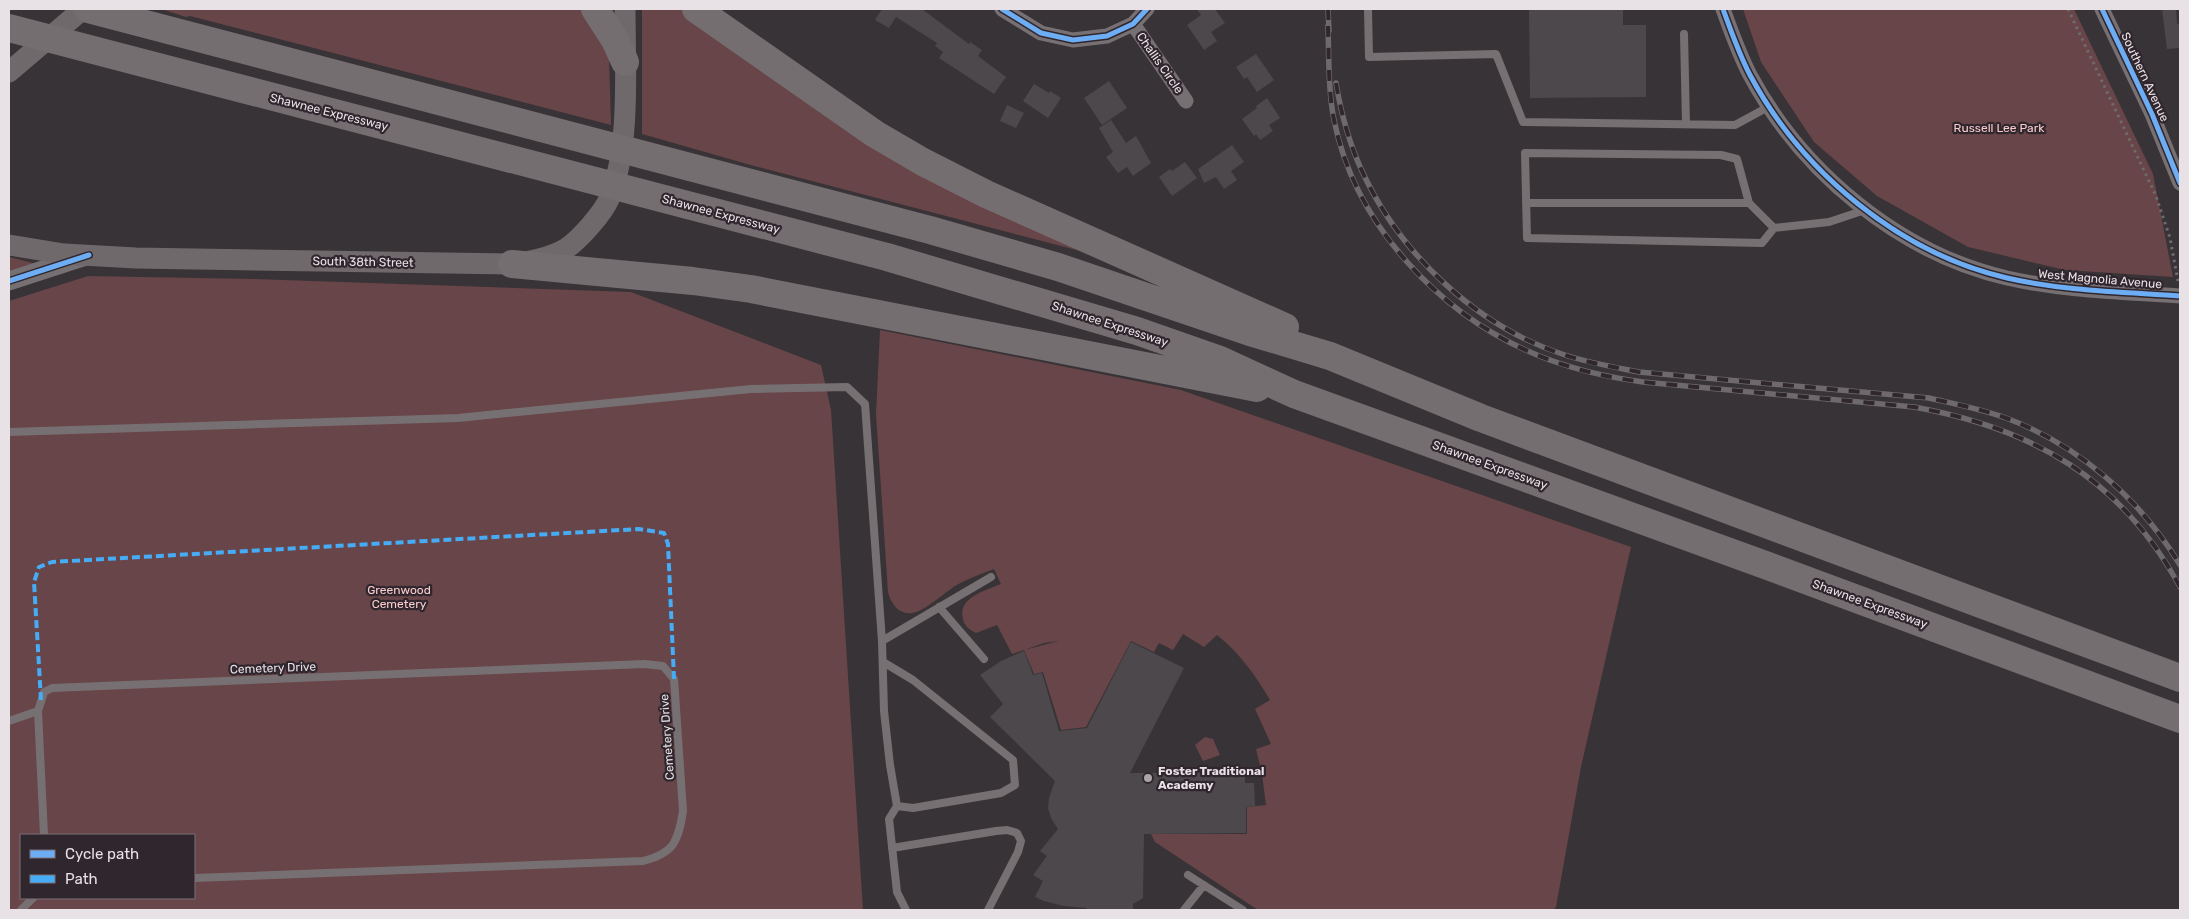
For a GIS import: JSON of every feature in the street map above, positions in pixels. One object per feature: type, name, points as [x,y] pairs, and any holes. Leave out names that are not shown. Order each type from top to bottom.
[{"type":"highway","points":[[88,9],[930,230],[1049,265],[1241,329],[1330,356],[1481,418],[2180,678]]},
{"type":"highway","points":[[595,9],[615,40],[625,62]]},
{"type":"highway","points":[[696,9],[875,134],[923,162],[986,194],[1290,328],[1330,356]]},
{"type":"highway","name":"Shawnee Expressway","points":[[9,28],[114,57],[887,257],[1128,329],[1220,360],[1294,394],[1768,566],[2180,719]]},
{"type":"highway","points":[[512,264],[693,281],[751,289],[1294,394]]},
{"type":"main road","points":[[9,72],[83,9]]},
{"type":"main road","name":"South 38th Street","points":[[9,245],[64,254],[136,258],[512,264],[540,260],[568,247],[595,220],[609,200],[618,168],[625,117],[625,9]]},
{"type":"street","points":[[1002,9],[1041,33],[1073,40],[1107,36],[1133,24],[1147,9]]},
{"type":"street","name":"West Magnolia Avenue","points":[[1723,9],[1738,50],[1752,77],[1780,122],[1819,169],[1865,210],[1916,243],[1949,259],[2006,278],[2048,286],[2180,296]]},
{"type":"street","name":"Southern Avenue","points":[[2102,9],[2152,114],[2180,183]]},
{"type":"street","name":"Challis Circle","points":[[1133,24],[1186,101]]},
{"type":"street","points":[[9,281],[89,255]]},
{"type":"lane","points":[[1368,9],[1369,57],[1496,54],[1523,122],[1735,125],[1770,106]]},
{"type":"lane","points":[[1684,34],[1686,124]]},
{"type":"lane","points":[[1774,228],[1748,203],[1736,159],[1721,155],[1525,153],[1527,238],[1762,243],[1774,228],[1829,222],[1865,210]]},
{"type":"lane","points":[[1526,202],[1748,203]]},
{"type":"lane","points":[[9,432],[458,418],[751,389],[847,387],[865,404],[882,641],[884,711],[897,806],[889,819],[896,892],[906,910]]},
{"type":"lane","points":[[882,641],[991,577]]},
{"type":"lane","points":[[939,607],[984,659]]},
{"type":"lane","points":[[883,662],[913,680],[1013,760],[1015,785],[1001,793],[913,808],[897,806]]},
{"type":"lane","name":"Cemetery Drive","points":[[44,834],[38,711],[44,692],[52,688],[644,664],[663,666],[674,678],[683,812],[680,831],[672,846],[662,856],[643,861],[195,878]]},
{"type":"lane","points":[[9,721],[38,711]]},
{"type":"lane","points":[[892,848],[996,831],[1016,833],[1021,841],[1018,852],[988,910]]},
{"type":"lane","points":[[1188,875],[1243,910]]},
{"type":"lane","points":[[1184,910],[1204,885]]},
{"type":"lane","points":[[21,910],[33,899]]},
{"type":"path","points":[[2068,9],[2147,175],[2164,216],[2178,281],[2169,280]]},
{"type":"green space","points":[[161,9],[586,9],[609,56],[611,125],[190,16],[186,17]]},
{"type":"green space","points":[[642,9],[683,9],[1088,253],[747,164],[642,134]]},
{"type":"green space","name":"Russell Lee Park","points":[[1743,9],[2074,9],[2153,174],[2173,277],[2065,270],[1968,247],[1877,196],[1814,142],[1761,62]]},
{"type":"green space","points":[[9,257],[33,263],[34,264],[9,272]]},
{"type":"green space","name":"Greenwood Cemetery","points":[[88,276],[253,279],[631,292],[821,365],[831,410],[863,910],[9,910],[9,301]]},
{"type":"green space","points":[[880,330],[1181,390],[1631,547],[1581,767],[1554,910],[1258,910],[1155,842],[1151,834],[1247,834],[1247,807],[1266,805],[1262,774],[1256,749],[1271,744],[1255,709],[1270,700],[1259,682],[1233,649],[1217,635],[1204,647],[1183,634],[1173,650],[1159,643],[1154,652],[1131,641],[1086,727],[1061,730],[1043,672],[1034,674],[1024,650],[1059,641],[1044,643],[1012,654],[997,625],[976,633],[965,624],[962,611],[964,605],[981,592],[1001,584],[994,569],[955,586],[917,612],[907,613],[896,608],[888,592],[876,414]]},
{"type":"green space","points":[[1205,737],[1213,739],[1220,755],[1203,761],[1195,745]]},
{"type":"building","points":[[882,9],[922,9],[969,44],[970,42],[982,50],[978,56],[1006,77],[994,94],[939,58],[943,52],[935,46],[937,43],[896,17],[889,28],[875,20]]},
{"type":"building","points":[[1197,9],[1215,9],[1225,23],[1211,32],[1217,41],[1204,50],[1187,25],[1201,15]]},
{"type":"building","points":[[1529,9],[1623,9],[1623,25],[1646,25],[1646,97],[1530,98]]},
{"type":"building","points":[[2162,9],[2176,9],[2177,24],[2180,24],[2180,48],[2167,49]]},
{"type":"building","points":[[1256,54],[1274,80],[1257,92],[1247,77],[1244,79],[1236,67]]},
{"type":"building","points":[[1109,81],[1127,108],[1102,125],[1084,98]]},
{"type":"building","points":[[1034,84],[1061,98],[1048,118],[1023,101]]},
{"type":"building","points":[[1267,98],[1280,118],[1269,125],[1273,131],[1260,140],[1256,134],[1254,136],[1242,119]]},
{"type":"building","points":[[1007,105],[1024,113],[1016,128],[1000,121]]},
{"type":"building","points":[[1111,120],[1126,143],[1136,136],[1151,163],[1133,176],[1127,167],[1118,173],[1106,157],[1113,152],[1099,128]]},
{"type":"building","points":[[1232,145],[1244,162],[1231,171],[1237,180],[1224,189],[1216,177],[1204,183],[1198,169]]},
{"type":"building","points":[[1185,162],[1197,178],[1172,196],[1159,177]]},
{"type":"building","name":"Foster Traditional Academy","points":[[1131,642],[1184,668],[1130,773],[1245,772],[1245,783],[1254,783],[1255,806],[1246,807],[1246,833],[1144,834],[1143,898],[1133,904],[1133,910],[1087,910],[1087,908],[1063,906],[1044,901],[1035,897],[1043,881],[1033,875],[1047,856],[1040,851],[1058,829],[1051,818],[1048,808],[1049,798],[1055,781],[990,717],[1003,704],[980,675],[1001,661],[1024,651],[1033,675],[1042,673],[1059,731],[1087,728]]},
{"type":"railway","points":[[1328,9],[1329,31]]},
{"type":"railway","points":[[1328,26],[1330,85],[1334,120],[1345,159],[1361,195],[1382,230],[1407,262],[1436,291],[1467,316],[1501,338],[1537,355],[1602,375],[1643,382],[1914,407],[1957,416],[1997,429],[2035,445],[2070,464],[2101,488],[2131,516],[2157,549],[2180,587]]},
{"type":"railway","points":[[1336,83],[1346,128],[1357,160],[1378,202],[1397,231],[1445,284],[1501,326],[1565,355],[1592,363],[1639,372],[1929,398],[1978,409],[2006,418],[2033,429],[2058,443],[2106,477],[2147,518],[2180,565]]},
{"type":"marked path","points":[[41,700],[34,582],[39,567],[52,562],[639,529],[664,533],[668,544],[674,679]]},
{"type":"cycle path","points":[[1002,9],[1041,33],[1073,40],[1107,36],[1133,24],[1147,9]]},
{"type":"cycle path","points":[[1723,9],[1750,75],[1772,111],[1797,144],[1826,175],[1858,204],[1892,228],[1929,249],[1967,266],[2007,278],[2050,286],[2180,296]]},
{"type":"cycle path","points":[[2102,9],[2152,114],[2180,183]]},
{"type":"cycle path","points":[[9,281],[89,255]]},
{"type":"place","name":"Foster Traditional Academy","points":[[1148,778]]}]
